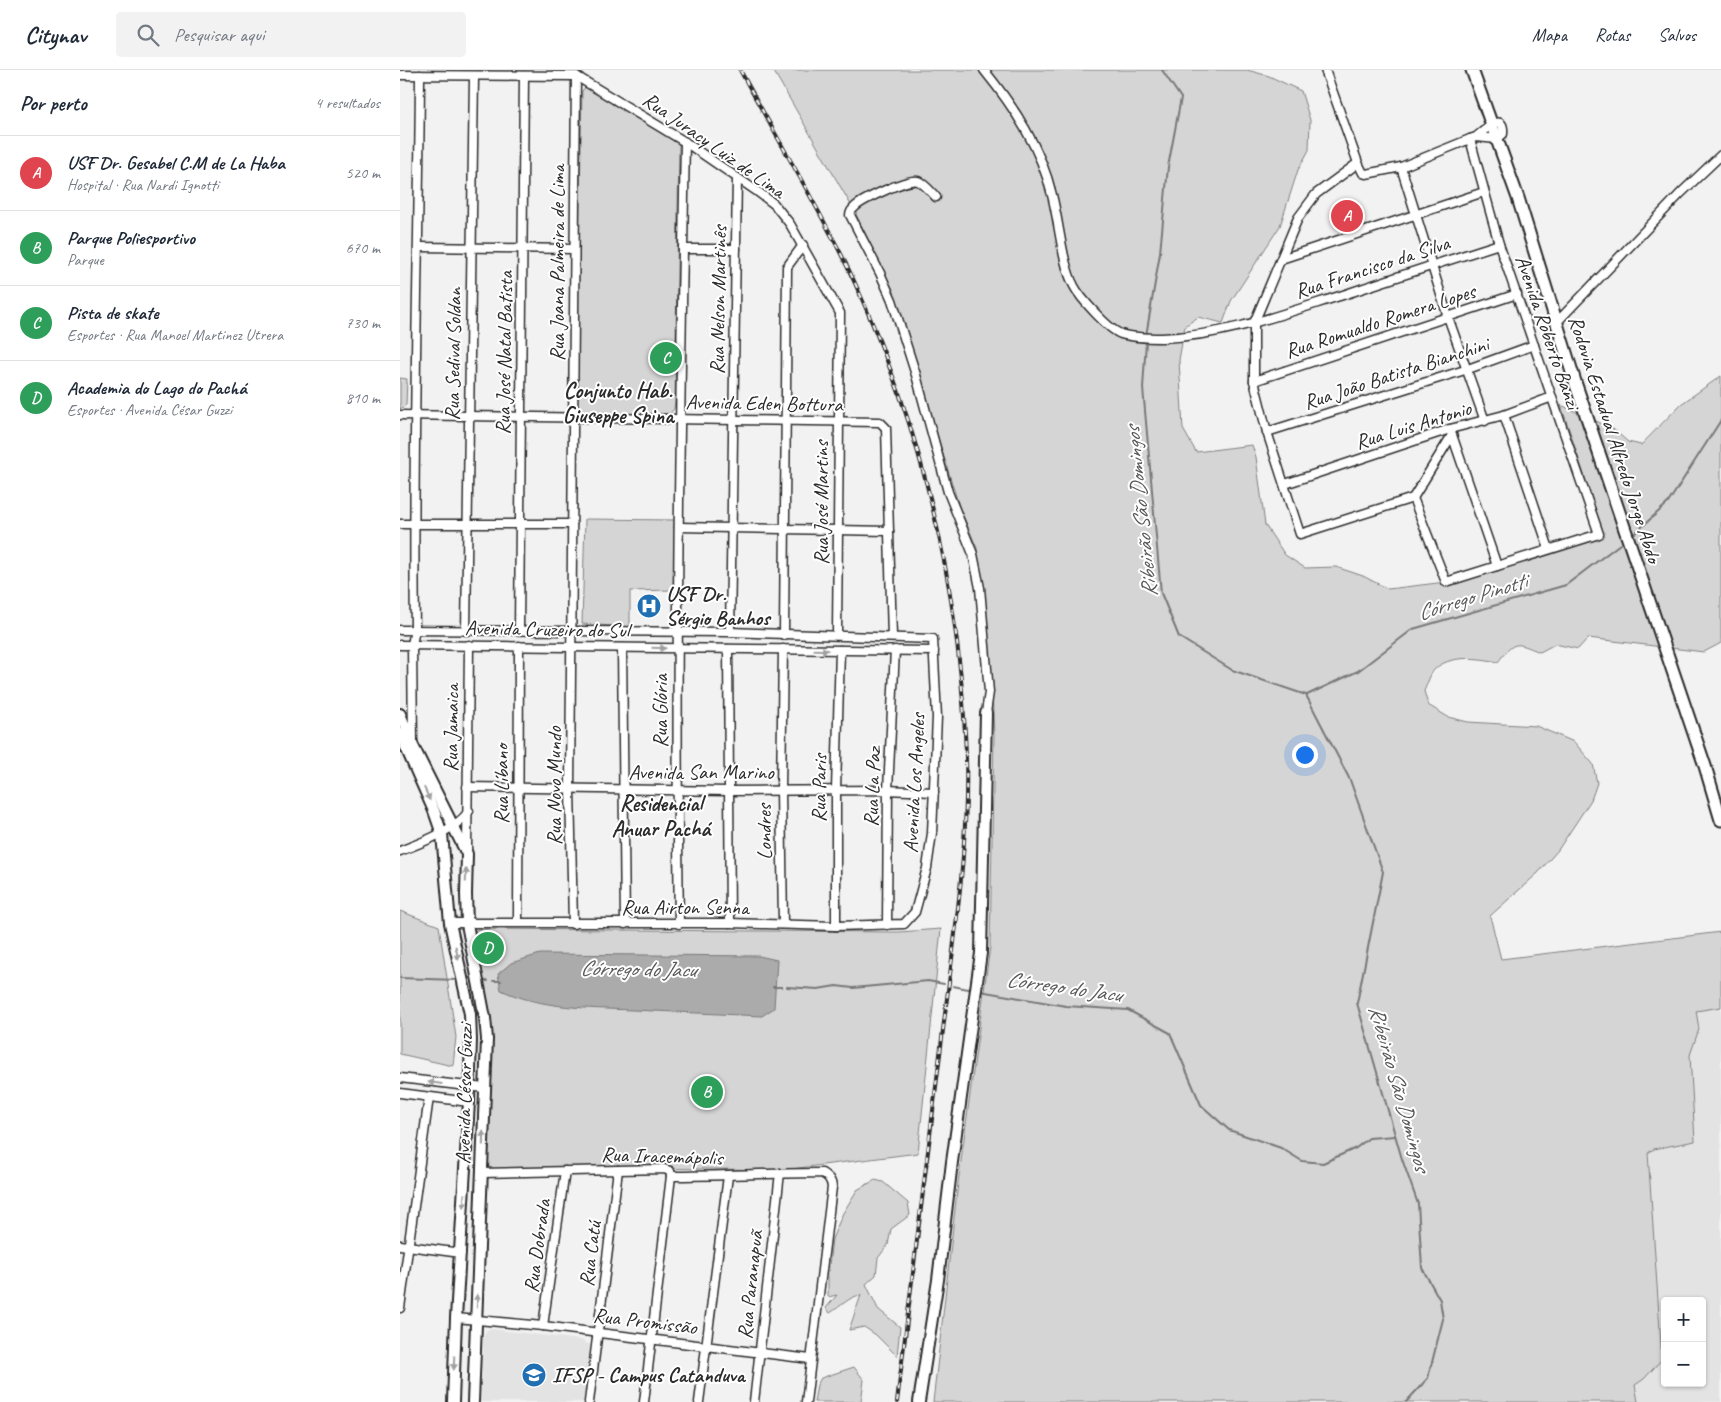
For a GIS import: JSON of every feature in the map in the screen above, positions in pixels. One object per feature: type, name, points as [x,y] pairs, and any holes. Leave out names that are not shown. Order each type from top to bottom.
[{"type":"main road","name":"Rodovia Estadual Alfredo Jorge Abdo","points":[[1472,70],[1518,198],[1576,385],[1705,766],[1721,820]]},
{"type":"street","name":"Rua Francisco da Silva","points":[[984,70],[1007,98],[1038,153],[1052,194],[1067,268],[1074,287],[1092,310],[1114,331],[1132,337],[1151,338],[1206,334],[1254,323],[1499,244]]},
{"type":"street","points":[[1325,70],[1361,171],[1366,174],[1401,167],[1495,131]]},
{"type":"street","points":[[400,75],[474,77],[576,76]]},
{"type":"street","points":[[413,746],[412,645],[415,629],[414,524],[420,76]]},
{"type":"street","name":"Rua José Natal Batista","points":[[519,630],[524,76]]},
{"type":"street","name":"Rua Juracy Luiz de Lima","points":[[576,76],[685,142],[774,204],[790,224],[811,259]]},
{"type":"street","name":"Rua Joana Palmeira de Lima","points":[[571,630],[576,76]]},
{"type":"street","name":"Rua Sedival Soldan","points":[[466,631],[474,77]]},
{"type":"street","name":"Avenida Roberto Banzi","points":[[1473,138],[1484,192],[1499,244],[1599,534],[1549,549]]},
{"type":"street","name":"Rua Glória","points":[[678,924],[678,633],[685,142]]},
{"type":"street","points":[[1556,323],[1681,193],[1721,155]]},
{"type":"street","points":[[1358,163],[1316,194],[1298,218],[1254,323],[1254,381],[1267,432],[1300,534],[1413,498],[1451,432]]},
{"type":"street","points":[[1401,167],[1431,266],[1485,421]]},
{"type":"street","name":"Rua Nelson Martinês","points":[[730,632],[737,178]]},
{"type":"street","points":[[919,1402],[938,1280],[952,1162],[981,953],[986,713],[989,692],[980,588],[973,554],[948,492],[916,375],[892,300],[850,215],[858,204],[898,184],[916,180],[936,197]]},
{"type":"street","points":[[1281,259],[1484,192]]},
{"type":"street","points":[[784,634],[787,267],[803,246]]},
{"type":"street","points":[[419,247],[574,249]]},
{"type":"street","points":[[683,248],[736,250]]},
{"type":"street","name":"Rua José Martins","points":[[811,259],[840,313],[837,635]]},
{"type":"street","name":"Rua Romualdo Romera Lopes","points":[[1254,381],[1517,294]]},
{"type":"street","name":"Rua João Batista Bianchini","points":[[1267,432],[1468,370],[1534,344]]},
{"type":"street","name":"Rua Luis Antonio","points":[[1284,484],[1504,415],[1552,397]]},
{"type":"street","name":"Avenida Eden Bottura","points":[[400,415],[880,422],[886,428],[890,531]]},
{"type":"street","points":[[1413,498],[1446,582],[1549,549],[1504,415]]},
{"type":"street","points":[[1451,432],[1497,566]]},
{"type":"street","points":[[400,524],[572,524]]},
{"type":"street","points":[[679,527],[890,531],[892,637]]},
{"type":"street","name":"Avenida Cruzeiro do Sul","points":[[400,630],[730,632],[933,639]]},
{"type":"street","name":"Rua Novo Mundo","points":[[571,630],[570,789],[573,924]]},
{"type":"street","name":"Avenida Los Angeles","points":[[904,924],[915,912],[932,833],[937,717],[933,639]]},
{"type":"street","name":"Avenida Cruzeiro do Sul","points":[[400,645],[934,651]]},
{"type":"street","name":"Rua Jamaica","points":[[467,854],[468,645]]},
{"type":"street","name":"Rua Líbano","points":[[518,922],[519,646]]},
{"type":"street","points":[[622,648],[625,924]]},
{"type":"street","points":[[728,649],[730,924]]},
{"type":"street","name":"Londres","points":[[783,649],[781,790],[783,924]]},
{"type":"street","name":"Rua Paris","points":[[836,926],[836,790],[840,650]]},
{"type":"street","name":"Rua La Paz","points":[[887,925],[888,790],[895,650]]},
{"type":"street","name":"Avenida César Guzzi","points":[[400,714],[413,746],[467,854],[467,924],[485,1018],[487,1039],[473,1402]]},
{"type":"street","name":"Avenida César Guzzi","points":[[400,734],[434,811],[442,834],[450,923],[470,1014],[470,1087],[456,1318],[453,1402]]},
{"type":"street","name":"Avenida San Marino","points":[[467,788],[728,791],[888,790],[934,792]]},
{"type":"street","points":[[400,851],[442,834],[453,824],[461,820],[468,811]]},
{"type":"street","points":[[444,845],[453,836],[457,836],[461,840]]},
{"type":"street","name":"Rua Airton Senna","points":[[450,923],[783,924],[836,926],[904,924]]},
{"type":"street","points":[[400,1078],[484,1088]]},
{"type":"street","points":[[400,1093],[469,1102]]},
{"type":"street","points":[[400,1308],[429,1097]]},
{"type":"street","name":"Rua Iracemápolis","points":[[482,1173],[664,1169],[670,1172],[671,1176],[822,1173],[832,1181],[832,1187],[810,1359]]},
{"type":"street","name":"Rua Catú","points":[[589,1402],[618,1170]]},
{"type":"street","name":"Rua Dobrada","points":[[543,1326],[565,1171]]},
{"type":"street","name":"Rua Paranapuã","points":[[754,1402],[780,1173]]},
{"type":"street","points":[[644,1402],[671,1176]]},
{"type":"street","points":[[698,1402],[728,1176]]},
{"type":"street","points":[[400,1245],[461,1253]]},
{"type":"street","name":"Rua Promissão","points":[[456,1318],[543,1326],[651,1341],[810,1359]]},
{"type":"street","points":[[806,1402],[810,1359]]},
{"type":"shaded area","points":[[773,70],[1247,70],[1269,76],[1301,91],[1310,120],[1309,150],[1298,170],[1280,226],[1231,301],[1223,323],[1198,317],[1185,326],[1179,360],[1183,429],[1196,452],[1252,445],[1256,457],[1265,525],[1285,555],[1305,568],[1336,567],[1363,576],[1388,589],[1446,582],[1599,534],[1601,526],[1561,405],[1613,429],[1628,442],[1641,445],[1681,404],[1721,376],[1721,643],[1704,652],[1588,638],[1578,649],[1555,644],[1540,652],[1525,646],[1516,645],[1508,650],[1498,662],[1465,658],[1448,661],[1440,665],[1434,670],[1424,691],[1428,705],[1448,717],[1468,722],[1536,726],[1574,742],[1593,764],[1597,783],[1591,800],[1558,850],[1538,873],[1490,916],[1501,959],[1721,932],[1721,1007],[1696,1011],[1699,1029],[1690,1055],[1695,1141],[1654,1149],[1648,1153],[1661,1360],[1644,1379],[1635,1385],[1638,1402],[933,1402],[958,1183],[990,947],[994,736],[992,690],[977,548],[959,506],[893,291],[855,212]]},
{"type":"shaded area","points":[[587,85],[679,143],[675,401],[674,409],[669,414],[584,414],[579,412],[576,406],[582,91]]},
{"type":"shaded area","points":[[400,378],[407,379],[406,405],[400,409]]},
{"type":"shaded area","points":[[585,519],[675,520],[673,590],[630,591],[630,627],[582,624]]},
{"type":"shaded area","points":[[400,911],[439,926],[456,1037],[453,1066],[400,1054]]},
{"type":"shaded area","points":[[477,929],[899,932],[941,929],[918,1153],[783,1170],[568,1167],[488,1169],[491,1031],[474,932]]},
{"type":"shaded area","points":[[1721,932],[1721,1402],[1484,1402]]},
{"type":"shaded area","points":[[875,1180],[883,1182],[908,1203],[910,1215],[891,1229],[888,1245],[878,1258],[876,1275],[866,1284],[878,1309],[900,1327],[897,1356],[876,1335],[864,1327],[849,1330],[861,1295],[849,1300],[830,1313],[826,1308],[837,1295],[828,1297],[828,1275],[832,1239],[843,1213],[857,1190]]},
{"type":"shaded area","name":"IFSP - Campus Catanduva","points":[[492,1329],[581,1340],[589,1344],[591,1349],[584,1402],[481,1402],[483,1338],[486,1331]]},
{"type":"shaded area","points":[[854,1367],[864,1380],[861,1402],[814,1402],[817,1385],[821,1378]]},
{"type":"water","points":[[540,954],[759,956],[777,960],[774,1008],[762,1016],[582,1008],[533,1001],[501,990],[498,974],[511,963]]},
{"type":"waterway","name":"Ribeirão São Domingos","points":[[1146,336],[1160,253],[1168,167],[1181,98],[1162,70]]},
{"type":"waterway","name":"Ribeirão São Domingos","points":[[1146,341],[1143,388],[1161,593],[1179,637],[1232,670],[1306,695],[1350,780],[1383,872],[1357,1003],[1402,1159],[1418,1204],[1422,1268],[1440,1300],[1443,1319],[1428,1378],[1406,1402]]},
{"type":"waterway","name":"Córrego Pinotti","points":[[1635,533],[1668,503],[1721,420]]},
{"type":"waterway","name":"Córrego Pinotti","points":[[1307,695],[1358,671],[1413,629],[1566,585],[1620,544]]},
{"type":"waterway","name":"Córrego do Jacu","points":[[400,978],[457,980]]},
{"type":"waterway","name":"Córrego do Jacu","points":[[482,981],[488,981]]},
{"type":"waterway","name":"Córrego do Jacu","points":[[493,981],[501,981]]},
{"type":"waterway","name":"Córrego do Jacu","points":[[787,987],[818,989],[836,986],[853,988],[928,981],[944,984]]},
{"type":"waterway","name":"Córrego do Jacu","points":[[953,986],[973,990]]},
{"type":"waterway","name":"Córrego do Jacu","points":[[773,987],[782,987]]},
{"type":"waterway","name":"Córrego do Jacu","points":[[980,991],[1066,1006],[1128,1010],[1170,1033],[1201,1105],[1229,1130],[1281,1148],[1302,1161],[1323,1163],[1356,1148],[1369,1138],[1395,1136]]},
{"type":"railway","points":[[740,70],[840,252],[886,357],[913,434],[935,518],[952,603],[958,646],[965,733],[966,807],[964,845],[957,919],[897,1402]]},
{"type":"place","name":"USF Dr. Gesabel C.M de La Haba","points":[[1347,216]]},
{"type":"place","name":"Pista de skate","points":[[666,358]]},
{"type":"place","name":"USF Dr. Sérgio Banhos","points":[[649,606]]},
{"type":"place","name":"Academia do Lago do Pachá","points":[[488,948]]},
{"type":"place","name":"Parque Poliesportivo","points":[[707,1092]]},
{"type":"place","name":"IFSP - Campus Catanduva","points":[[534,1375]]},
{"type":"district","name":"Conjunto Hab. Giuseppe Spina","points":[[618,404]]},
{"type":"district","name":"Residencial Anuar Pachá","points":[[661,816]]}]
